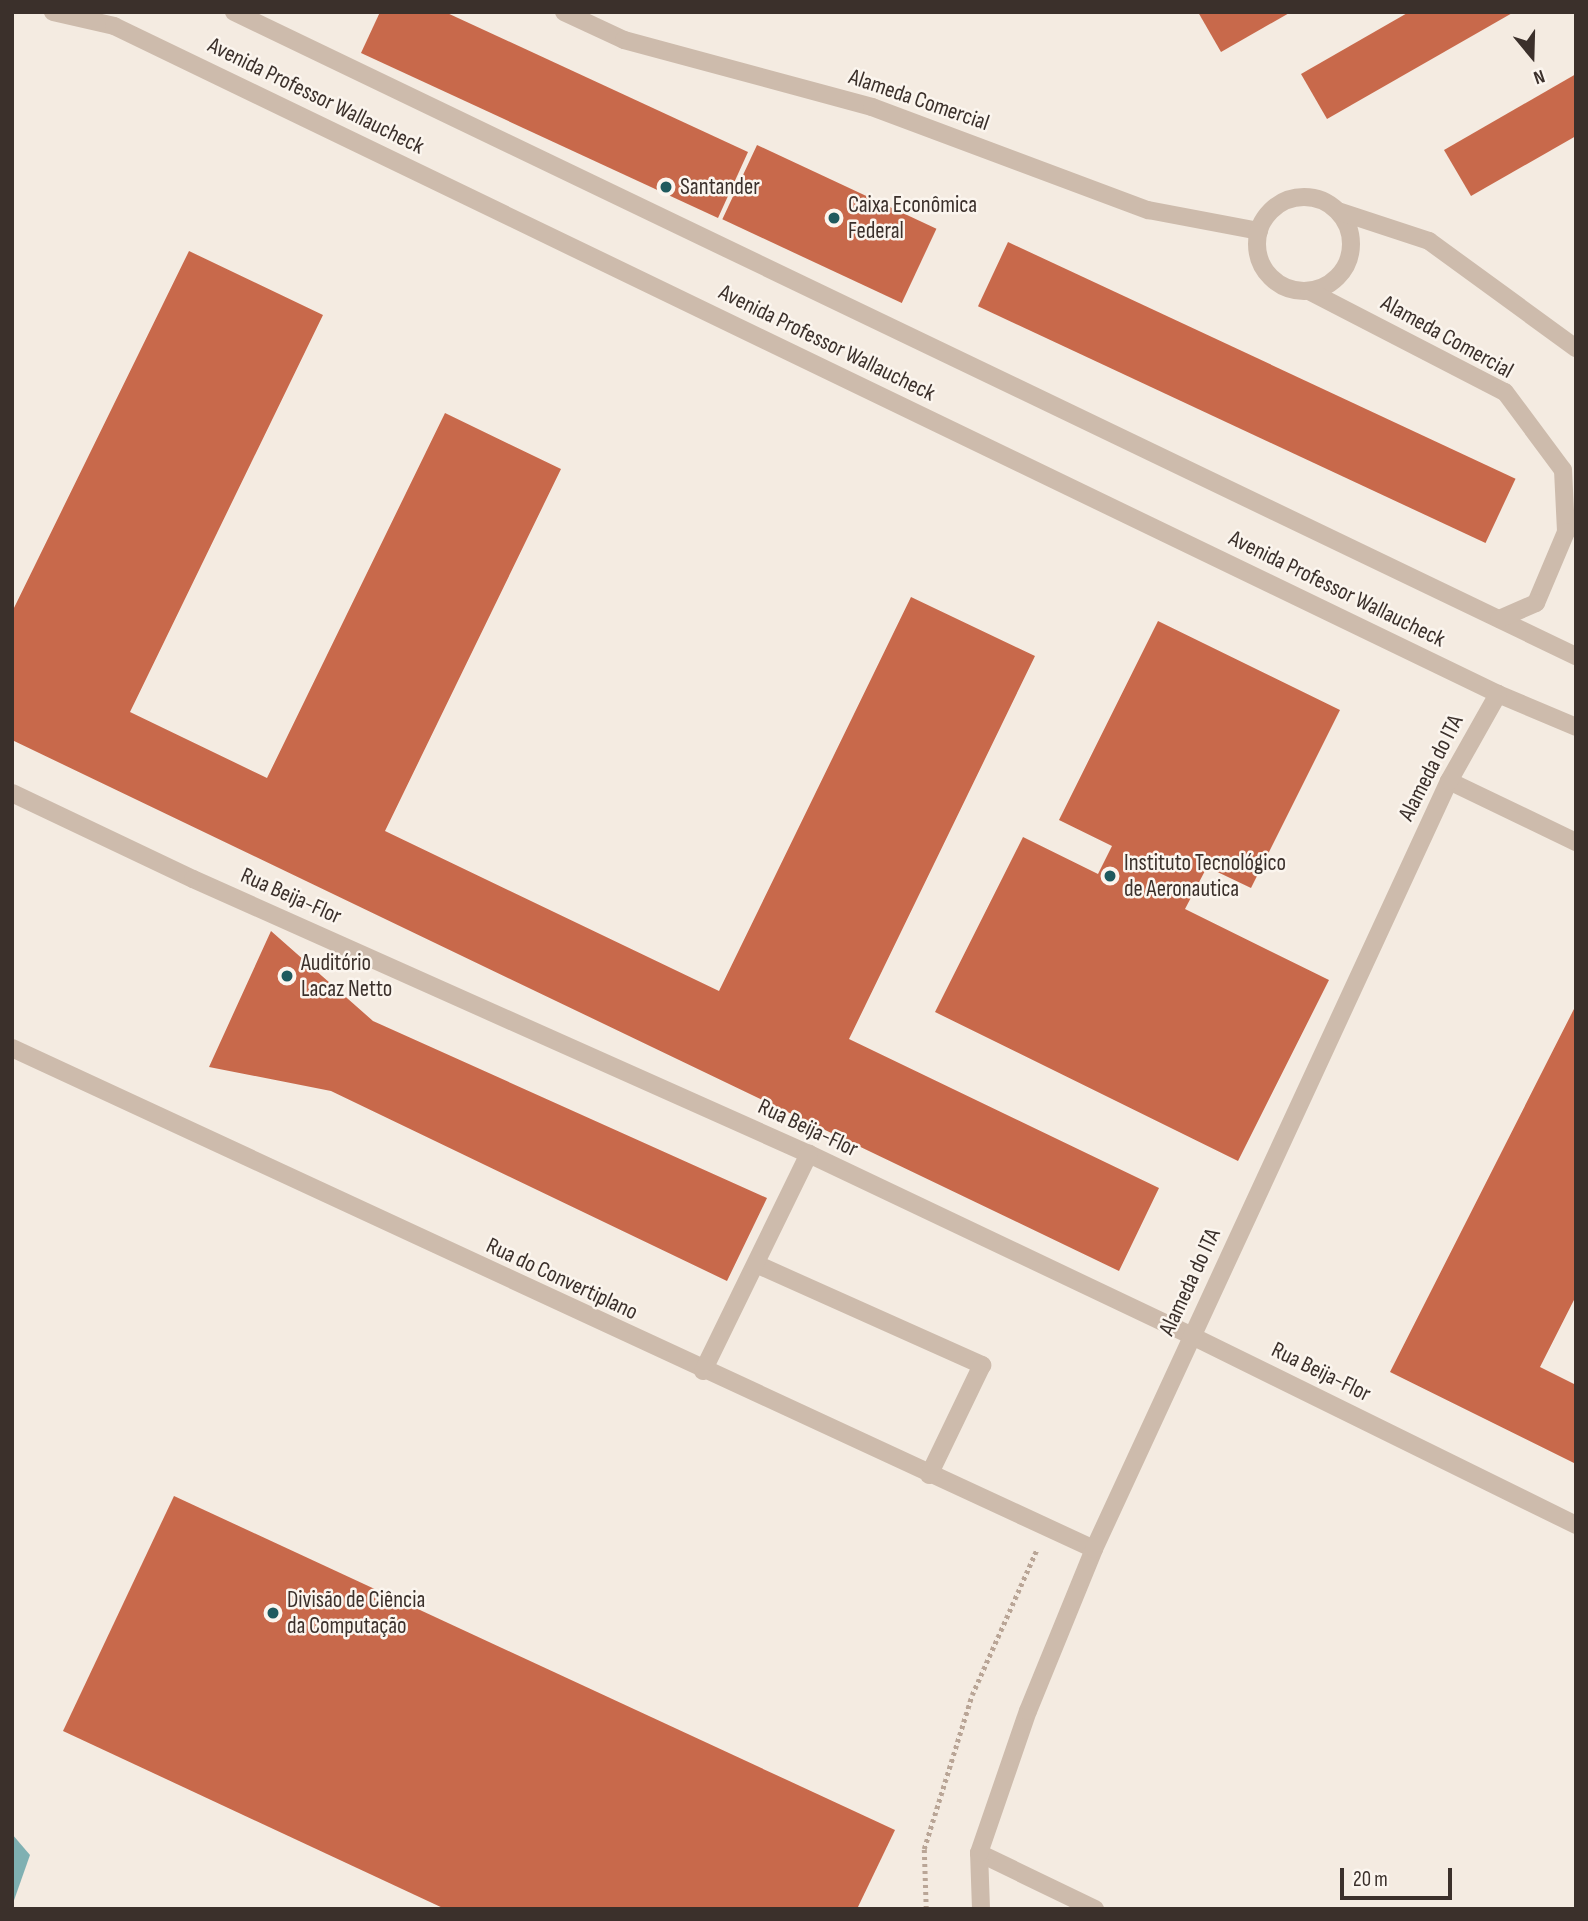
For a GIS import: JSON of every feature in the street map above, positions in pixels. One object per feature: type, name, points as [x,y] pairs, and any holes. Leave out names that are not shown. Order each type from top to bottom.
[{"type":"lane","name":"Avenida Professor Wallaucheck","points":[[53,12],[114,26],[1498,694],[1576,727]]},
{"type":"lane","name":"Avenida Professor Wallaucheck","points":[[234,12],[1576,656]]},
{"type":"lane","name":"Alameda Comercial","points":[[564,12],[624,40],[872,107],[1148,210],[1259,230]]},
{"type":"lane","points":[[1338,211],[1351,237],[1346,266],[1331,283],[1309,291],[1294,290],[1268,274],[1260,261],[1259,230],[1278,205],[1309,197],[1338,211],[1429,241],[1576,348]]},
{"type":"lane","name":"Alameda Comercial","points":[[1309,291],[1505,392],[1563,470],[1566,532],[1536,603],[1499,620]]},
{"type":"lane","name":"Alameda do ITA","points":[[981,1909],[979,1853],[1028,1711],[1094,1549],[1449,781],[1498,694]]},
{"type":"lane","points":[[1449,781],[1576,842]]},
{"type":"lane","name":"Rua Beija-Flor","points":[[12,793],[193,879],[809,1154],[1192,1336],[1576,1525]]},
{"type":"lane","name":"Rua do Convertiplano","points":[[12,1048],[703,1371],[1094,1549]]},
{"type":"lane","points":[[703,1371],[809,1154]]},
{"type":"lane","points":[[755,1264],[982,1365],[929,1475]]},
{"type":"lane","points":[[979,1853],[1095,1909]]},
{"type":"path","points":[[926,1909],[924,1849],[972,1695],[1046,1528]]},
{"type":"water","points":[[12,1834],[30,1855],[12,1906]]},
{"type":"building","points":[[380,12],[445,12],[748,152],[718,218],[361,53]]},
{"type":"building","points":[[1198,12],[1291,12],[1221,52]]},
{"type":"building","points":[[1409,12],[1514,12],[1327,119],[1301,74]]},
{"type":"building","points":[[1576,74],[1576,136],[1471,196],[1444,150]]},
{"type":"building","points":[[757,145],[936,229],[902,303],[722,219]]},
{"type":"building","points":[[1008,242],[1516,479],[1486,543],[978,306]]},
{"type":"building","points":[[189,251],[323,315],[130,712],[267,778],[445,413],[561,469],[385,831],[719,991],[911,597],[1035,656],[849,1039],[1159,1188],[1119,1271],[12,740],[12,612]]},
{"type":"building","points":[[1158,621],[1340,710],[1251,888],[1207,867],[1185,909],[1329,980],[1238,1161],[935,1012],[1023,837],[1098,874],[1112,846],[1059,820]]},
{"type":"building","points":[[271,931],[373,1021],[767,1198],[727,1281],[331,1091],[209,1067]]},
{"type":"building","points":[[1576,1005],[1576,1296],[1540,1367],[1576,1385],[1576,1464],[1390,1372]]},
{"type":"building","name":"Divisão de Ciência da Computação","points":[[174,1496],[895,1830],[857,1909],[445,1909],[63,1731]]},
{"type":"place","name":"Santander","points":[[666,187]]},
{"type":"place","name":"Caixa Econômica Federal","points":[[834,218]]},
{"type":"place","name":"Instituto Tecnológico de Aeronautica","points":[[1110,876]]},
{"type":"place","name":"Auditório Lacaz Netto","points":[[287,976]]},
{"type":"place","name":"Divisão de Ciência da Computação","points":[[273,1613]]}]
